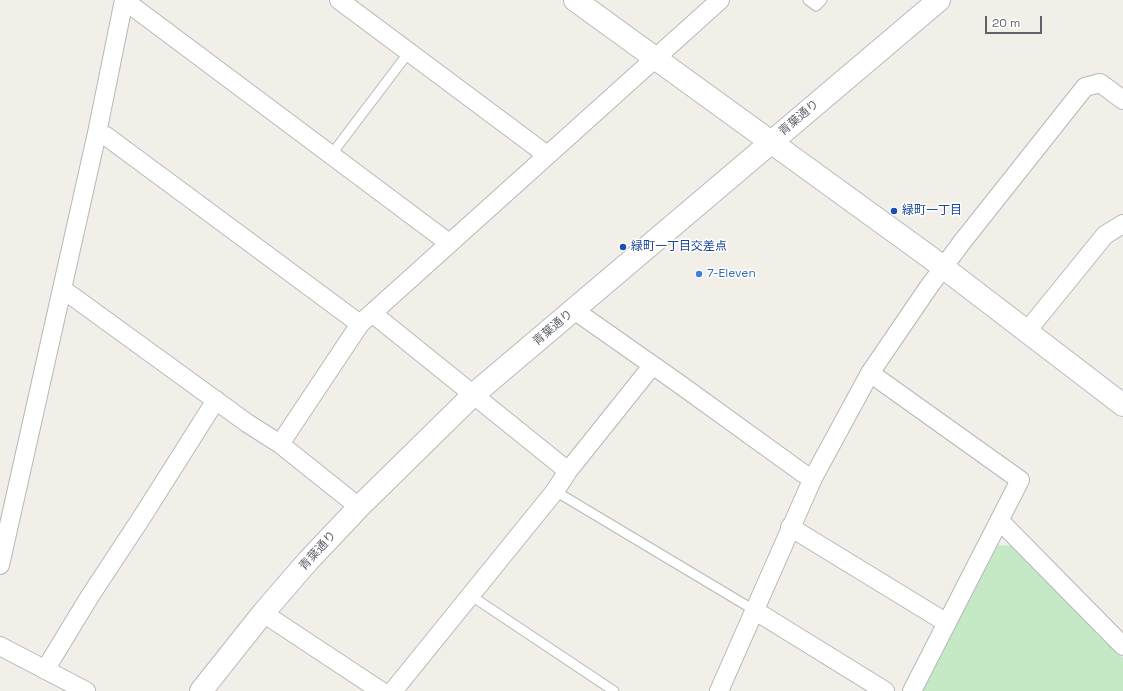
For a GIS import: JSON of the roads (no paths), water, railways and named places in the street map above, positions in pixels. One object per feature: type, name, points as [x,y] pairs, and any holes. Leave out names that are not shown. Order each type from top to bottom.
[{"type":"street","points":[[340,0],[547,155]]},
{"type":"street","points":[[575,0],[943,267],[1123,405]]},
{"type":"street","points":[[280,444],[366,319],[720,0]]},
{"type":"street","name":"青葉通り","points":[[201,691],[263,613],[359,506],[473,395],[939,0]]},
{"type":"street","points":[[0,565],[97,133],[123,2],[132,6],[449,243]]},
{"type":"street","points":[[720,691],[812,478],[870,373],[943,267],[1085,87],[1100,83],[1123,100]]},
{"type":"street","points":[[97,133],[106,136],[473,395],[568,471]]},
{"type":"street","points":[[1027,331],[1105,235],[1123,224]]},
{"type":"street","points":[[62,291],[68,293],[246,423],[280,444],[359,506]]},
{"type":"street","points":[[574,310],[804,474],[812,478]]},
{"type":"street","points":[[393,691],[555,491],[568,471],[652,366]]},
{"type":"street","points":[[870,373],[1020,480],[912,691]]},
{"type":"street","points":[[45,670],[90,596],[216,400]]},
{"type":"street","points":[[1000,521],[1123,646]]},
{"type":"street","points":[[790,527],[947,623]]},
{"type":"street","points":[[754,610],[885,691]]},
{"type":"street","points":[[263,613],[381,691]]},
{"type":"street","points":[[0,646],[86,691]]},
{"type":"lane","points":[[808,0],[816,6],[822,0]]},
{"type":"lane","points":[[331,155],[409,52]]},
{"type":"lane","points":[[555,491],[754,610]]},
{"type":"lane","points":[[470,596],[614,691]]},
{"type":"place","name":"緑町一丁目","points":[[894,211]]},
{"type":"place","name":"緑町一丁目交差点","points":[[623,247]]},
{"type":"place","name":"7-Eleven","points":[[699,274]]}]
